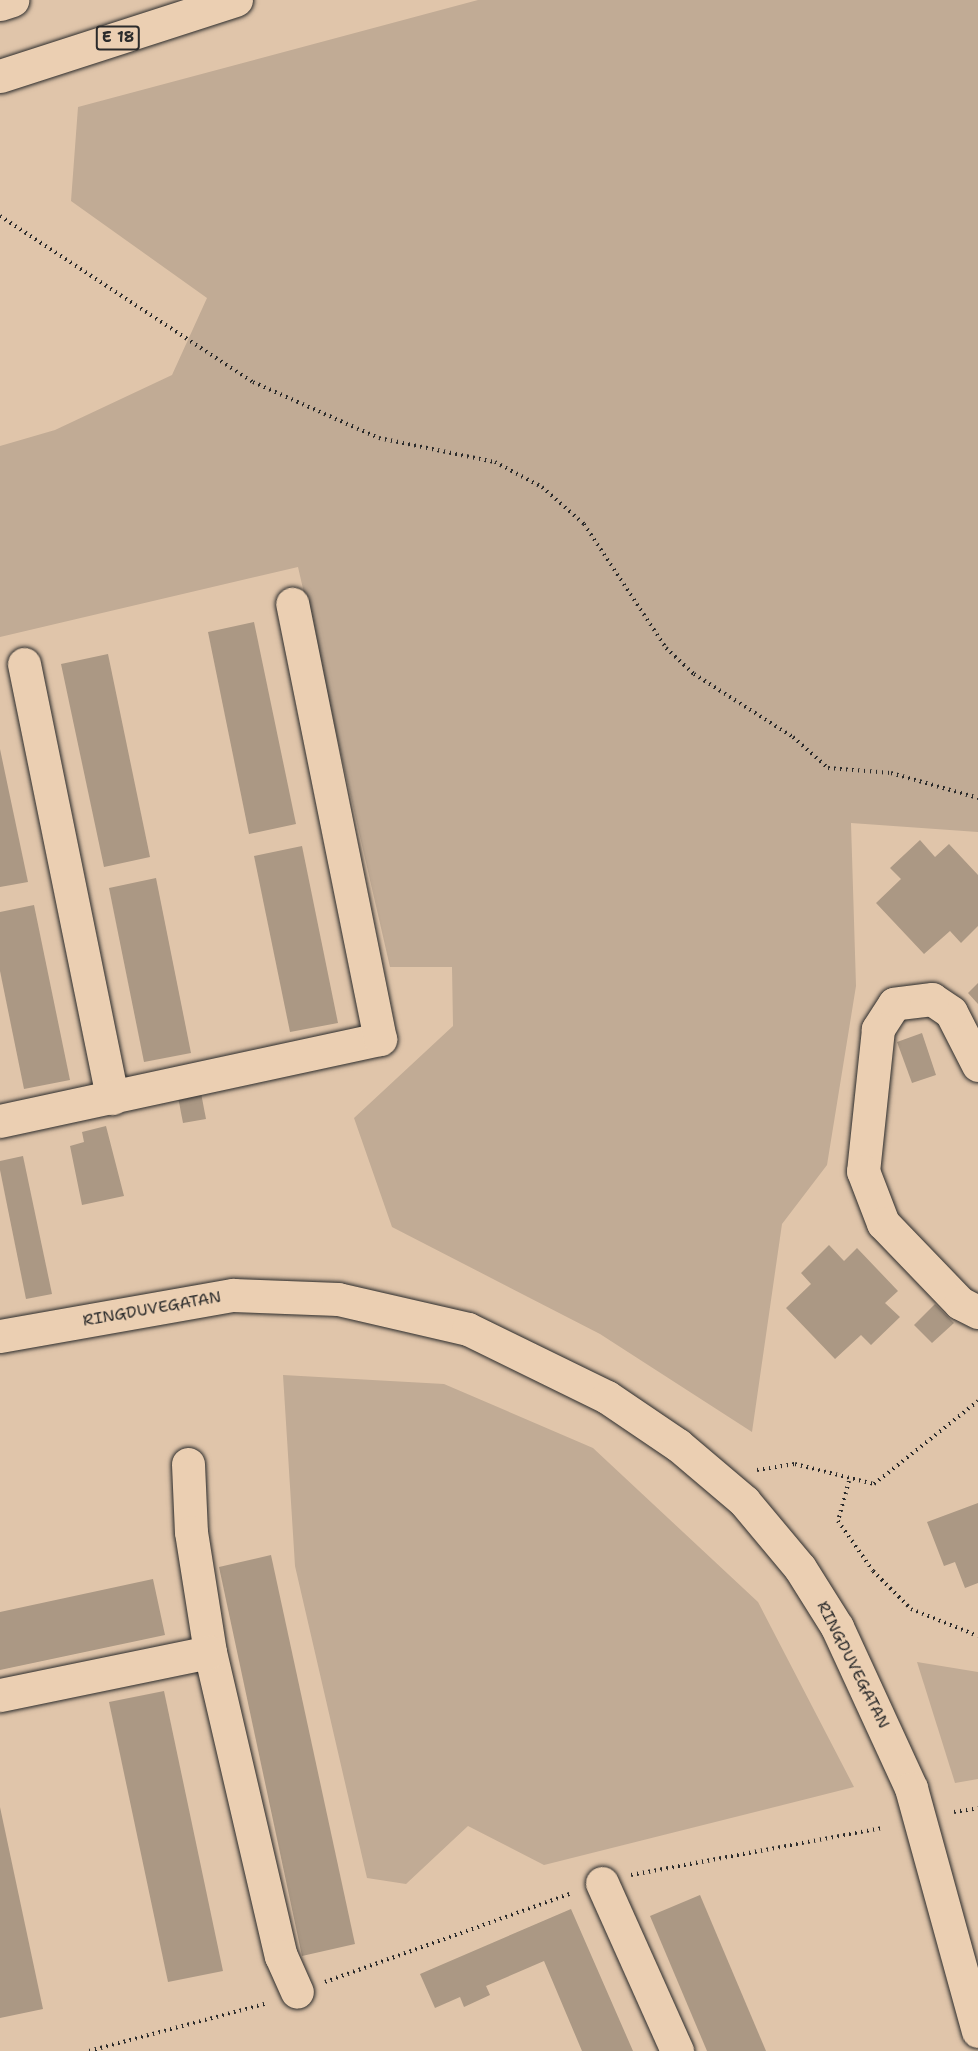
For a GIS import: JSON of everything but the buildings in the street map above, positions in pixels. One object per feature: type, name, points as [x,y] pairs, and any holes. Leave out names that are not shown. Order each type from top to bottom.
[{"type":"main road","points":[[0,4],[12,0]]},
{"type":"main road","name":"E 18","points":[[0,76],[236,0]]},
{"type":"main road","points":[[0,1121],[380,1039],[292,604]]},
{"type":"main road","points":[[24,664],[112,1098]]},
{"type":"main road","points":[[978,1065],[951,1012],[932,999],[894,1004],[878,1029],[863,1171],[883,1222],[960,1303],[978,1312]]},
{"type":"main road","name":"RINGDUVEGATAN","points":[[0,1336],[233,1295],[338,1299],[399,1310],[468,1329],[537,1359],[607,1397],[726,1485],[800,1568],[873,1698],[911,1788],[978,2031]]},
{"type":"main road","points":[[188,1464],[191,1533],[210,1652],[281,1956],[297,1992]]},
{"type":"main road","points":[[0,1695],[210,1652]]},
{"type":"main road","points":[[602,1883],[677,2051]]},
{"type":"path","points":[[0,216],[253,382],[380,438],[495,462],[542,487],[584,524],[666,648],[694,674],[793,737],[828,768],[891,772],[978,798]]},
{"type":"path","points":[[726,1485],[740,1473],[795,1464],[849,1481],[874,1484],[891,1475],[978,1401]]},
{"type":"path","points":[[849,1481],[838,1521],[873,1571],[911,1609],[978,1636]]},
{"type":"path","points":[[954,1812],[978,1808]]},
{"type":"path","points":[[89,2051],[223,2019],[602,1883],[699,1859],[883,1828]]},
{"type":"shaded area","points":[[478,0],[978,0],[978,832],[851,823],[856,986],[827,1165],[782,1224],[752,1432],[600,1334],[392,1227],[354,1118],[453,1026],[452,967],[390,967],[298,567],[0,637],[0,446],[55,430],[172,375],[207,298],[71,201],[78,107]]},
{"type":"shaded area","points":[[283,1375],[444,1384],[593,1448],[758,1602],[854,1787],[544,1865],[468,1826],[406,1884],[367,1878],[295,1566]]},
{"type":"shaded area","points":[[917,1662],[978,1672],[978,1779],[955,1783]]}]
